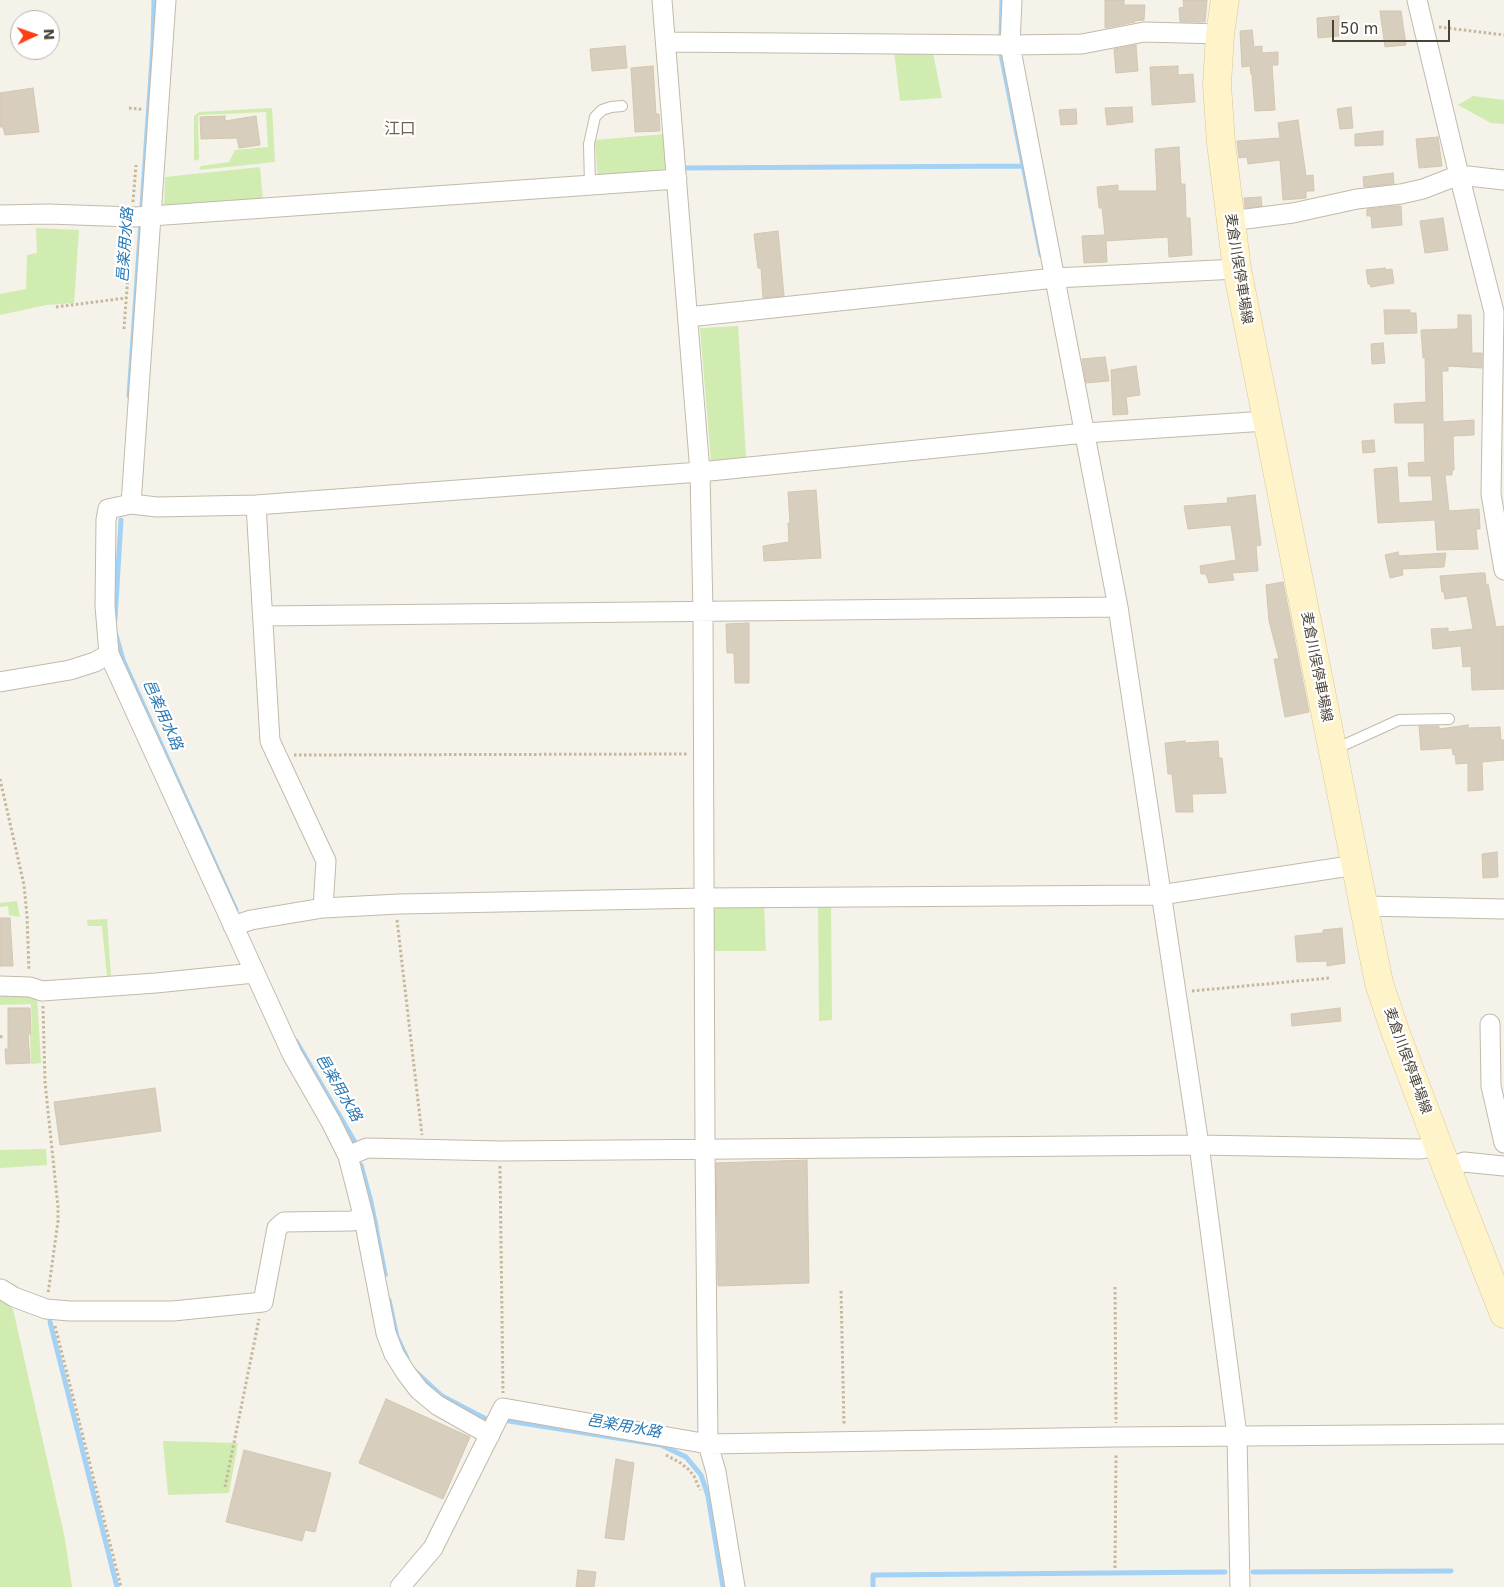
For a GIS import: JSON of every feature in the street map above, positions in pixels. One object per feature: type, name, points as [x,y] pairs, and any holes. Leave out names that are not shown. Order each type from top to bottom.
[{"type":"main road","name":"麦倉川俣停車場線","points":[[1225,0],[1220,34],[1217,85],[1221,143],[1237,269],[1382,991],[1394,1031],[1504,1314]]},
{"type":"street","points":[[131,504],[141,217],[166,0]]},
{"type":"street","points":[[662,0],[700,472],[703,612],[708,1444],[716,1472],[735,1587]]},
{"type":"street","points":[[1012,0],[1010,45],[1118,607],[1198,1145],[1237,1435],[1240,1587]]},
{"type":"street","points":[[1418,0],[1459,175],[1494,312],[1498,494],[1504,570]]},
{"type":"street","points":[[666,42],[1082,44],[1144,32],[1220,34]]},
{"type":"street","points":[[1230,220],[1293,212],[1362,198],[1401,194],[1423,189],[1459,175],[1504,180]]},
{"type":"street","points":[[0,216],[48,214],[141,217],[677,179]]},
{"type":"street","points":[[688,317],[1055,278],[1237,269]]},
{"type":"street","points":[[490,1435],[437,1405],[419,1390],[394,1354],[386,1333],[364,1219],[348,1156],[292,1054],[110,654],[105,606],[106,520],[108,509],[131,504],[157,507],[256,505],[700,472],[1085,433],[1266,421]]},
{"type":"street","points":[[256,505],[270,741],[326,861],[324,908]]},
{"type":"street","points":[[263,616],[1118,607]]},
{"type":"street","points":[[0,682],[70,670],[96,662],[110,654]]},
{"type":"street","points":[[233,926],[250,920],[324,908],[395,904],[704,898],[1160,895],[1356,865]]},
{"type":"street","points":[[1364,906],[1504,909]]},
{"type":"street","points":[[0,986],[36,989],[156,983],[254,973]]},
{"type":"street","points":[[1490,1024],[1491,1086],[1504,1143]]},
{"type":"street","points":[[348,1156],[367,1148],[500,1151],[1198,1145],[1421,1149],[1442,1157],[1464,1162],[1504,1166]]},
{"type":"street","points":[[1,1289],[14,1297],[49,1309],[70,1311],[174,1311],[263,1302],[278,1228],[284,1222],[351,1221],[364,1219]]},
{"type":"street","points":[[400,1587],[433,1548],[503,1408],[708,1444],[1237,1435],[1504,1434]]},
{"type":"lane","points":[[590,185],[589,144],[595,117],[602,110],[622,106]]},
{"type":"lane","points":[[1333,748],[1344,745],[1399,720],[1449,719]]},
{"type":"path","points":[[1424,26],[1504,35]]},
{"type":"path","points":[[129,108],[140,109],[140,119]]},
{"type":"path","points":[[124,336],[126,298],[141,217],[136,158]]},
{"type":"path","points":[[56,307],[126,298]]},
{"type":"path","points":[[277,755],[703,754]]},
{"type":"path","points":[[0,779],[24,885],[58,1207],[49,1309],[121,1587]]},
{"type":"path","points":[[395,904],[424,1150]]},
{"type":"path","points":[[1175,992],[1329,978]]},
{"type":"path","points":[[500,1151],[503,1408]]},
{"type":"path","points":[[1115,1287],[1115,1568]]},
{"type":"path","points":[[841,1290],[844,1442]]},
{"type":"path","points":[[225,1487],[263,1302]]},
{"type":"path","points":[[658,1454],[668,1456],[688,1469],[694,1476],[701,1494]]},
{"type":"green space","points":[[894,51],[933,53],[942,98],[900,101]]},
{"type":"green space","points":[[1473,96],[1504,100],[1504,124],[1491,123],[1458,105]]},
{"type":"green space","points":[[272,108],[275,162],[199,170],[201,166],[229,162],[235,150],[268,147],[266,112],[200,115],[198,117],[199,159],[194,161],[194,116],[199,112]]},
{"type":"green space","points":[[665,134],[668,173],[598,182],[595,140]]},
{"type":"green space","points":[[260,167],[263,202],[164,209],[165,177]]},
{"type":"green space","points":[[36,228],[79,230],[74,303],[46,305],[0,315],[0,294],[26,289],[27,255],[37,253]]},
{"type":"green space","points":[[738,326],[746,457],[711,461],[700,328]]},
{"type":"green space","points":[[17,901],[20,917],[9,915],[8,906],[0,907],[0,903]]},
{"type":"green space","points":[[718,905],[764,906],[766,951],[713,951],[714,910]]},
{"type":"green space","points":[[831,905],[832,1020],[819,1021],[818,906]]},
{"type":"green space","points":[[107,919],[111,977],[107,977],[102,926],[88,926],[87,920]]},
{"type":"green space","points":[[0,994],[37,995],[41,1063],[31,1064],[31,1004],[0,1005]]},
{"type":"green space","points":[[46,1149],[47,1165],[0,1168],[0,1150]]},
{"type":"green space","points":[[0,1299],[13,1309],[65,1539],[72,1587],[0,1587]]},
{"type":"green space","points":[[163,1441],[238,1443],[229,1493],[168,1495]]},
{"type":"water","points":[[377,1220],[388,1276],[382,1278],[371,1222]]},
{"type":"building","points":[[1105,0],[1124,0],[1124,5],[1145,5],[1144,20],[1105,28]]},
{"type":"building","points":[[1183,0],[1207,0],[1205,22],[1180,22],[1179,8],[1184,7]]},
{"type":"building","points":[[1380,11],[1401,11],[1406,45],[1385,47]]},
{"type":"building","points":[[1339,16],[1339,36],[1318,38],[1317,18]]},
{"type":"building","points":[[1252,30],[1254,47],[1262,46],[1262,53],[1278,52],[1278,65],[1272,65],[1275,110],[1255,111],[1250,66],[1242,67],[1240,31]]},
{"type":"building","points":[[1136,45],[1138,71],[1116,73],[1114,49]]},
{"type":"building","points":[[625,46],[627,68],[592,71],[590,49]]},
{"type":"building","points":[[653,66],[656,114],[659,114],[660,131],[635,132],[631,68]]},
{"type":"building","points":[[1178,66],[1178,75],[1193,74],[1195,102],[1152,105],[1150,67]]},
{"type":"building","points":[[33,88],[39,132],[5,135],[3,127],[0,127],[0,93]]},
{"type":"building","points":[[1132,107],[1133,122],[1107,125],[1105,108]]},
{"type":"building","points":[[1351,107],[1353,128],[1340,129],[1337,109]]},
{"type":"building","points":[[1076,109],[1077,124],[1061,125],[1059,110]]},
{"type":"building","points":[[225,116],[225,121],[256,116],[260,145],[239,148],[237,138],[201,139],[200,117]]},
{"type":"building","points":[[1298,120],[1306,176],[1313,175],[1314,191],[1306,191],[1306,198],[1283,200],[1280,160],[1248,164],[1247,157],[1239,158],[1237,141],[1280,138],[1278,123]]},
{"type":"building","points":[[1383,131],[1383,145],[1355,146],[1355,134]]},
{"type":"building","points":[[1438,137],[1442,166],[1419,168],[1416,139]]},
{"type":"building","points":[[1179,147],[1181,184],[1185,184],[1186,218],[1190,218],[1192,255],[1169,257],[1168,237],[1106,241],[1107,262],[1084,263],[1082,236],[1105,235],[1097,187],[1118,185],[1118,191],[1157,191],[1155,149]]},
{"type":"building","points":[[1393,173],[1394,184],[1364,187],[1363,177]]},
{"type":"building","points":[[1261,197],[1262,206],[1245,208],[1244,198]]},
{"type":"building","points":[[1401,206],[1402,225],[1372,228],[1371,216],[1367,216],[1367,209]]},
{"type":"building","points":[[1443,218],[1448,250],[1425,253],[1420,221]]},
{"type":"building","points":[[778,231],[784,296],[763,298],[761,268],[758,268],[754,234]]},
{"type":"building","points":[[1385,268],[1386,270],[1392,269],[1394,283],[1371,287],[1368,284],[1366,270]]},
{"type":"building","points":[[1384,310],[1410,310],[1410,313],[1416,313],[1417,333],[1385,334]]},
{"type":"building","points":[[1458,315],[1471,315],[1472,353],[1482,353],[1482,368],[1448,366],[1448,371],[1442,371],[1443,422],[1474,420],[1474,435],[1453,436],[1454,470],[1452,470],[1452,475],[1445,475],[1449,511],[1479,509],[1480,529],[1476,529],[1478,549],[1437,550],[1435,520],[1378,523],[1374,469],[1397,467],[1399,503],[1433,501],[1431,476],[1409,476],[1408,463],[1425,462],[1424,423],[1395,423],[1394,404],[1426,402],[1425,357],[1423,358],[1421,330],[1458,329]]},
{"type":"building","points":[[1383,343],[1385,363],[1372,364],[1371,344]]},
{"type":"building","points":[[1105,357],[1109,381],[1086,383],[1082,359]]},
{"type":"building","points":[[1136,366],[1140,395],[1126,397],[1128,414],[1113,415],[1111,370]]},
{"type":"building","points":[[1374,440],[1375,452],[1363,453],[1362,441]]},
{"type":"building","points":[[816,490],[821,558],[764,561],[763,546],[789,542],[788,492]]},
{"type":"building","points":[[1255,495],[1261,545],[1256,546],[1258,571],[1232,573],[1234,580],[1209,583],[1206,574],[1201,574],[1200,566],[1236,560],[1231,525],[1188,529],[1184,506],[1228,503],[1227,498]]},
{"type":"building","points":[[1398,552],[1399,556],[1446,553],[1444,567],[1402,569],[1403,575],[1390,578],[1385,555]]},
{"type":"building","points":[[1485,573],[1496,627],[1504,626],[1504,689],[1472,690],[1471,666],[1463,667],[1461,646],[1433,649],[1431,629],[1448,628],[1448,632],[1473,629],[1467,596],[1445,599],[1440,576]]},
{"type":"building","points":[[1283,582],[1309,712],[1285,717],[1274,659],[1279,659],[1269,621],[1266,585]]},
{"type":"building","points":[[749,623],[749,683],[735,683],[734,653],[727,653],[726,624]]},
{"type":"building","points":[[1468,725],[1468,728],[1500,727],[1501,740],[1504,740],[1504,760],[1482,762],[1483,790],[1468,791],[1468,763],[1456,764],[1452,748],[1421,750],[1419,726],[1439,726],[1439,729]]},
{"type":"building","points":[[1185,741],[1185,743],[1218,741],[1219,758],[1222,758],[1226,793],[1192,794],[1193,812],[1176,812],[1172,774],[1168,774],[1165,743]]},
{"type":"building","points":[[1497,852],[1498,877],[1483,878],[1482,854]]},
{"type":"building","points":[[0,918],[10,918],[13,966],[0,966]]},
{"type":"building","points":[[1342,928],[1345,963],[1327,966],[1327,961],[1297,962],[1295,936],[1323,933],[1323,930]]},
{"type":"building","points":[[8,1008],[30,1008],[31,1034],[28,1034],[30,1063],[6,1064],[5,1049],[8,1049]]},
{"type":"building","points":[[1340,1008],[1341,1021],[1292,1026],[1291,1014]]},
{"type":"building","points":[[155,1088],[161,1131],[60,1145],[54,1102]]},
{"type":"building","points":[[807,1160],[809,1283],[718,1286],[716,1163]]},
{"type":"building","points":[[386,1399],[470,1437],[443,1499],[359,1463]]},
{"type":"building","points":[[244,1450],[331,1473],[315,1532],[305,1530],[302,1541],[226,1522]]},
{"type":"building","points":[[616,1459],[634,1463],[624,1540],[605,1538]]},
{"type":"building","points":[[578,1570],[596,1572],[594,1587],[576,1587]]},
{"type":"waterway","name":"邑楽用水路","points":[[129,396],[153,45],[154,0]]},
{"type":"waterway","points":[[1001,34],[1002,0]]},
{"type":"waterway","points":[[1001,54],[1041,255]]},
{"type":"waterway","points":[[681,168],[1023,166]]},
{"type":"waterway","name":"邑楽用水路","points":[[115,619],[121,520]]},
{"type":"waterway","name":"邑楽用水路","points":[[116,635],[123,660],[236,910]]},
{"type":"waterway","name":"邑楽用水路","points":[[296,1041],[356,1144]]},
{"type":"waterway","name":"邑楽用水路","points":[[361,1165],[376,1227]]},
{"type":"waterway","name":"邑楽用水路","points":[[389,1300],[397,1337],[407,1358]]},
{"type":"waterway","points":[[50,1322],[117,1587]]},
{"type":"waterway","name":"邑楽用水路","points":[[416,1372],[442,1396],[486,1419]]},
{"type":"waterway","name":"邑楽用水路","points":[[509,1421],[661,1445],[686,1457],[701,1475],[708,1496],[723,1587]]},
{"type":"waterway","points":[[1253,1572],[1451,1571]]},
{"type":"waterway","points":[[873,1587],[873,1575],[1225,1572]]},
{"type":"district","name":"江口","points":[[400,130]]}]
